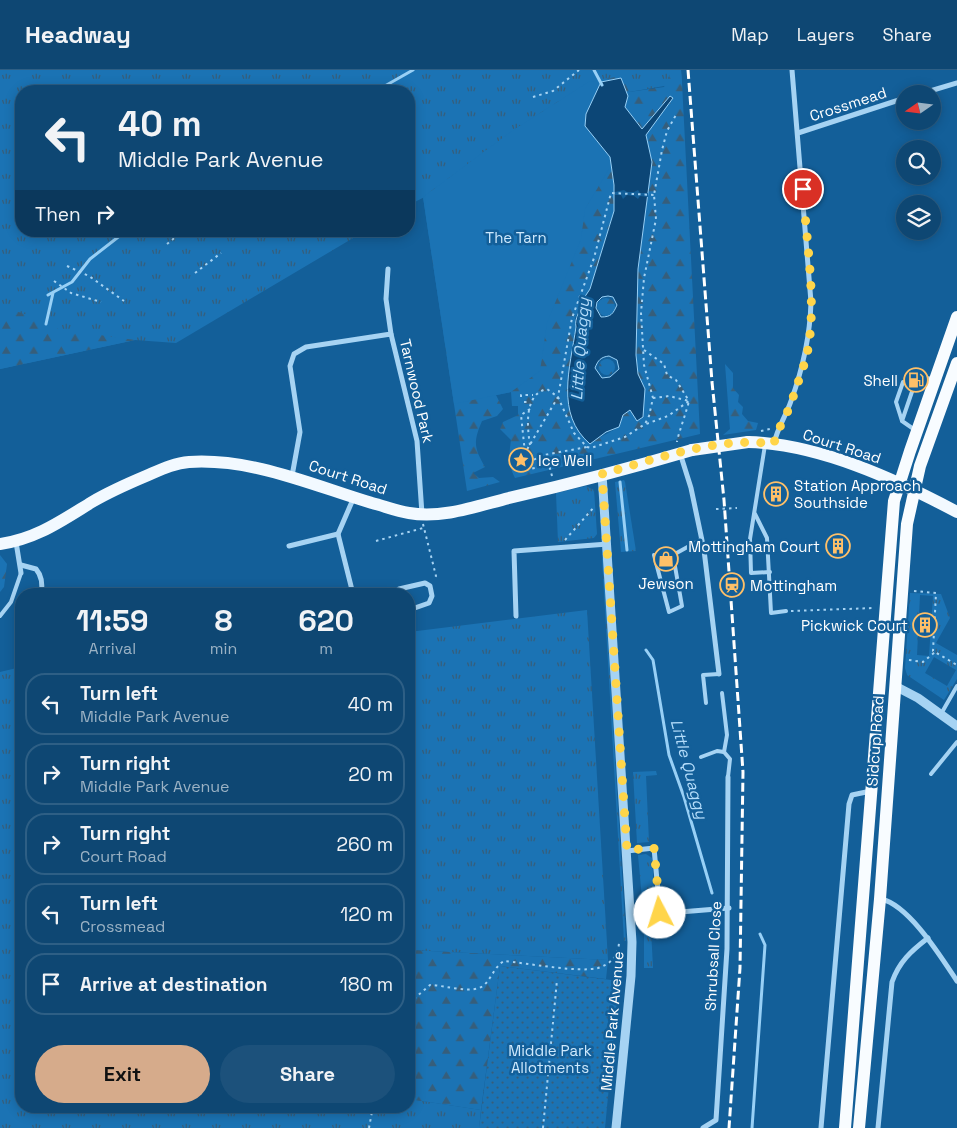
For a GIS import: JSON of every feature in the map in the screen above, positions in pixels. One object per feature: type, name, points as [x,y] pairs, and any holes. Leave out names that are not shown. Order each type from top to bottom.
[{"type":"highway","name":"Sidcup Road","points":[[845,1128],[894,506],[917,431],[957,317]]},
{"type":"highway","name":"Sidcup Road","points":[[859,1128],[880,899],[906,524],[914,489],[957,363]]},
{"type":"main road","name":"Court Road","points":[[0,544],[16,542],[47,530],[112,491],[174,465],[188,462],[220,463],[292,476],[354,498],[409,513],[447,513],[602,474],[683,450],[751,436],[769,444],[802,448],[830,456],[914,489],[957,512]]},
{"type":"street","name":"Crossmead","points":[[769,444],[786,416],[797,380],[805,362],[810,334],[811,302],[792,70]]},
{"type":"street","points":[[941,88],[957,83]]},
{"type":"street","name":"Crossmead","points":[[798,133],[896,101]]},
{"type":"street","name":"Tarnwood Park","points":[[388,269],[386,300],[391,334],[417,441],[422,514]]},
{"type":"street","name":"Tarnwood Park","points":[[292,476],[300,432],[290,366],[294,354],[306,347],[391,334]]},
{"type":"street","points":[[683,450],[702,539],[720,674]]},
{"type":"street","name":"Middle Park Avenue","points":[[602,474],[608,544],[630,916],[631,976],[616,1128]]},
{"type":"street","points":[[351,588],[338,534],[354,498]]},
{"type":"street","points":[[289,546],[338,534]]},
{"type":"street","points":[[16,542],[21,573]]},
{"type":"street","points":[[516,616],[514,551],[608,544]]},
{"type":"street","points":[[21,565],[36,568],[39,572],[42,588]]},
{"type":"street","points":[[404,588],[426,583],[430,586],[432,596],[429,603],[415,608]]},
{"type":"street","points":[[895,686],[918,698],[957,726]]},
{"type":"street","name":"Shrubsall Close","points":[[702,1128],[716,1120],[729,908],[728,777]]},
{"type":"street","name":"Sidcup Road","points":[[822,1128],[849,804],[852,795],[861,791],[873,791]]},
{"type":"street","points":[[627,850],[654,848],[660,913]]},
{"type":"street","points":[[880,899],[892,902],[928,938],[957,981]]},
{"type":"street","points":[[630,916],[729,908]]},
{"type":"street","points":[[878,1128],[892,982],[897,969],[907,955],[928,938]]},
{"type":"lane","points":[[902,421],[917,378],[936,380]]},
{"type":"lane","points":[[916,382],[903,382],[896,402],[902,421],[917,431]]},
{"type":"lane","points":[[769,444],[750,539],[751,573],[770,572]]},
{"type":"lane","points":[[755,514],[767,538],[771,613],[786,611]]},
{"type":"lane","points":[[654,555],[669,612],[682,606],[673,555],[702,539]]},
{"type":"lane","points":[[16,588],[21,573]]},
{"type":"lane","points":[[0,616],[11,602],[15,590]]},
{"type":"lane","points":[[706,703],[703,675],[720,674]]},
{"type":"lane","points":[[941,714],[957,686]]},
{"type":"lane","points":[[722,693],[727,735],[724,752]]},
{"type":"lane","points":[[931,774],[957,742]]},
{"type":"lane","points":[[701,758],[717,751],[724,752],[730,760],[728,777]]},
{"type":"path","points":[[533,97],[553,91],[579,70]]},
{"type":"path","points":[[645,424],[653,398],[644,365],[641,313],[644,278],[656,219],[654,195],[662,150],[667,131],[677,113]]},
{"type":"path","points":[[524,453],[558,397],[572,318],[594,258],[611,193],[654,195]]},
{"type":"path","points":[[167,244],[176,237]]},
{"type":"path","points":[[195,273],[221,253]]},
{"type":"path","points":[[67,266],[84,274],[124,301]]},
{"type":"path","points":[[54,282],[83,298],[101,302]]},
{"type":"path","points":[[644,350],[664,364],[667,375],[676,380],[688,401],[686,419],[676,438],[683,450]]},
{"type":"path","points":[[521,397],[521,395],[533,395],[547,389],[558,397],[574,433],[587,448]]},
{"type":"path","points":[[530,445],[530,402],[533,395]]},
{"type":"path","points":[[653,398],[669,396],[688,401]]},
{"type":"path","points":[[522,465],[530,459],[544,455],[587,448],[624,437],[645,424],[668,416],[688,401]]},
{"type":"path","points":[[524,402],[530,402]]},
{"type":"path","points":[[530,409],[521,414],[524,453],[522,465],[525,470],[549,465],[552,476]]},
{"type":"path","points":[[751,436],[770,430],[772,426]]},
{"type":"path","points":[[524,453],[530,459]]},
{"type":"path","points":[[562,543],[596,504]]},
{"type":"path","points":[[716,509],[737,508]]},
{"type":"path","points":[[422,514],[423,528],[436,576]]},
{"type":"path","points":[[376,541],[423,528]]},
{"type":"path","points":[[710,548],[723,548]]},
{"type":"path","points":[[906,591],[936,593],[933,648],[935,652],[957,665]]},
{"type":"path","points":[[786,611],[876,608]]},
{"type":"path","points":[[907,660],[923,662],[935,652]]},
{"type":"path","points":[[415,998],[430,984],[473,991],[484,986],[497,965],[504,961],[579,968],[600,967],[610,962],[616,955],[619,943]]},
{"type":"path","points":[[543,1128],[557,980]]},
{"type":"path","points":[[369,1128],[372,1113]]},
{"type":"green space","points":[[0,70],[681,70],[682,83],[629,92],[415,202],[415,85],[15,85],[15,237],[355,237],[176,343],[135,340],[0,369]]},
{"type":"green space","name":"The Tarn","points":[[672,70],[681,70],[700,434],[515,478],[510,459],[511,440],[500,429],[503,422],[518,415],[518,406],[512,406],[511,392],[496,395],[503,409],[497,416],[482,421],[477,434],[476,445],[485,467],[473,473],[479,478],[493,477],[500,482],[467,491],[423,197],[512,131],[590,81],[623,76],[629,92],[664,87]],"holes":[[[670,96],[646,135],[652,162],[638,269],[636,355],[638,374],[645,389],[630,410],[623,414],[619,427],[592,442],[575,318],[590,289],[614,211],[614,185],[610,157],[625,107],[642,129]]]},
{"type":"green space","points":[[590,81],[601,82],[631,149],[617,169],[609,169],[585,209],[581,239],[547,323],[540,371],[511,392],[454,404],[423,197],[512,131]]},
{"type":"green space","points":[[606,298],[612,301],[615,307],[612,313],[606,316],[600,313],[597,307],[600,301]]},
{"type":"green space","points":[[0,306],[43,320],[58,329],[135,340],[0,369]]},
{"type":"green space","points":[[604,359],[610,359],[615,364],[613,373],[604,375],[599,370],[599,364]]},
{"type":"green space","points":[[725,364],[733,373],[733,388],[739,395],[738,402],[743,407],[742,414],[748,421],[758,423],[756,430],[723,435],[730,429]]},
{"type":"green space","points":[[624,480],[636,551],[621,552],[615,482]]},
{"type":"green space","points":[[586,486],[594,490],[597,534],[594,538],[558,542],[556,493]]},
{"type":"green space","points":[[0,555],[7,564],[4,587],[0,592]]},
{"type":"green space","points":[[603,559],[626,941],[624,941]]},
{"type":"green space","points":[[910,593],[941,594],[950,618],[936,643],[957,655],[957,679],[944,700],[907,675],[905,668]],"holes":[[[920,595],[933,596],[929,656],[917,655]],[[934,657],[956,670],[947,686],[925,673]]]},
{"type":"green space","points":[[587,610],[608,960],[415,950],[415,631]]},
{"type":"green space","points":[[15,668],[15,1113],[415,1113],[415,1100],[481,1110],[479,1128],[0,1128],[0,672]]},
{"type":"green space","points":[[656,771],[657,775],[646,776],[649,842],[637,843],[633,772]]},
{"type":"green space","points":[[646,854],[652,858],[655,905],[651,909],[643,909],[638,855]]},
{"type":"green space","points":[[644,929],[651,929],[653,968],[644,968]]},
{"type":"green space","points":[[415,950],[608,960],[606,979],[500,966],[481,1110],[415,1100]]},
{"type":"green space","name":"Middle Park Allotments","points":[[500,966],[619,981],[605,1128],[479,1128]]},
{"type":"water","points":[[621,78],[628,96],[625,107],[642,129],[670,96],[673,98],[646,135],[652,162],[638,269],[636,355],[638,374],[645,389],[643,417],[637,421],[630,410],[623,415],[619,427],[606,432],[590,444],[579,432],[572,419],[568,390],[576,321],[580,304],[590,289],[614,211],[614,185],[610,157],[585,126],[586,114],[601,82]],"holes":[[[602,297],[613,297],[617,305],[611,314],[601,317],[596,308],[597,302]],[[609,356],[617,360],[619,369],[610,377],[602,378],[595,368],[600,359]]]},
{"type":"pier","points":[[624,190],[634,192],[638,190],[640,193],[648,193],[648,197],[640,196],[638,199],[627,195],[623,199],[621,195],[615,195],[615,192]]},
{"type":"waterway","points":[[387,85],[413,70]]},
{"type":"waterway","points":[[594,70],[602,85]]},
{"type":"waterway","points":[[48,295],[72,282],[90,259],[118,237]]},
{"type":"waterway","points":[[46,324],[53,293]]},
{"type":"waterway","name":"Little Quaggy","points":[[620,482],[627,550]]},
{"type":"waterway","name":"Little Quaggy","points":[[646,650],[653,660],[669,755],[684,797],[712,893]]},
{"type":"waterway","name":"Little Quaggy","points":[[752,1128],[765,945],[760,934]]},
{"type":"railway","points":[[688,70],[712,382],[724,500],[743,772],[740,968],[729,1128]]},
{"type":"place","name":"Shell","points":[[916,380]]},
{"type":"place","name":"Ice Well","points":[[521,460]]},
{"type":"place","name":"Station Approach Southside","points":[[776,494]]},
{"type":"place","name":"Mottingham Court","points":[[838,546]]},
{"type":"place","name":"Jewson","points":[[666,559]]},
{"type":"place","name":"Mottingham","points":[[732,585]]},
{"type":"place","name":"Pickwick Court","points":[[925,625]]},
{"type":"route","points":[[660,913],[654,848],[627,850],[602,474],[692,450],[730,443],[774,444],[776,432],[786,416],[797,380],[805,362],[810,334],[811,302],[803,189]]}]
